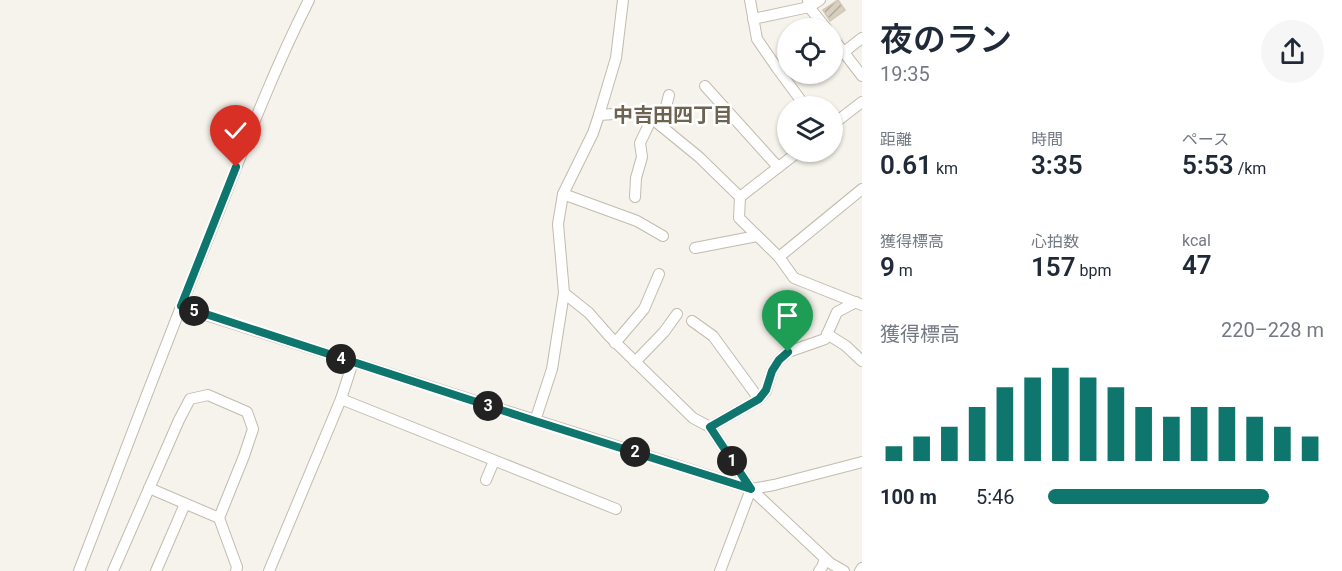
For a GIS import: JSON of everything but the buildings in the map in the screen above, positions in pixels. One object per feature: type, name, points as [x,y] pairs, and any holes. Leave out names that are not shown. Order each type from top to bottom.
[{"type":"street","points":[[79,571],[256,119],[309,0]]},
{"type":"street","points":[[535,421],[552,369],[564,293],[558,224],[563,194],[593,133],[599,115],[616,58],[623,0]]},
{"type":"street","points":[[750,0],[757,39],[798,96]]},
{"type":"street","points":[[753,19],[820,0]]},
{"type":"street","points":[[809,4],[819,18]]},
{"type":"street","points":[[862,38],[844,52],[862,76]]},
{"type":"street","points":[[705,86],[778,167]]},
{"type":"street","points":[[661,126],[669,95]]},
{"type":"street","points":[[843,117],[862,102]]},
{"type":"street","points":[[599,115],[644,112],[699,157],[740,197],[739,218],[779,257],[794,278],[859,304]]},
{"type":"street","points":[[635,197],[636,178],[642,157],[640,143],[652,118]]},
{"type":"street","points":[[740,197],[785,162]]},
{"type":"street","points":[[779,257],[862,189]]},
{"type":"street","points":[[563,194],[637,221],[663,236]]},
{"type":"street","points":[[695,248],[757,236]]},
{"type":"street","points":[[615,343],[644,309],[659,274]]},
{"type":"street","points":[[564,293],[589,313],[615,343],[693,418],[710,427],[751,489],[825,559],[844,571]]},
{"type":"street","points":[[710,427],[759,399],[766,390],[772,371],[779,360],[788,352],[825,339],[837,312],[859,304]]},
{"type":"street","points":[[181,306],[751,489],[862,462]]},
{"type":"street","points":[[635,362],[664,332],[677,314]]},
{"type":"street","points":[[692,321],[713,336],[759,399]]},
{"type":"street","points":[[827,334],[846,346],[862,361]]},
{"type":"street","points":[[270,571],[341,399],[353,362]]},
{"type":"street","points":[[113,571],[190,399],[208,395],[247,412],[253,429],[219,518],[237,567],[236,571]]},
{"type":"street","points":[[341,399],[616,509]]},
{"type":"street","points":[[486,480],[494,461]]},
{"type":"street","points":[[149,488],[219,518]]},
{"type":"street","points":[[720,571],[751,489]]},
{"type":"street","points":[[156,571],[185,504]]},
{"type":"street","points":[[819,571],[825,559]]},
{"type":"district","name":"中吉田四丁目","points":[[673,115]]},
{"type":"route","points":[[236,167],[181,306],[751,489],[710,427],[759,399],[766,390],[772,371],[788,352]]}]
